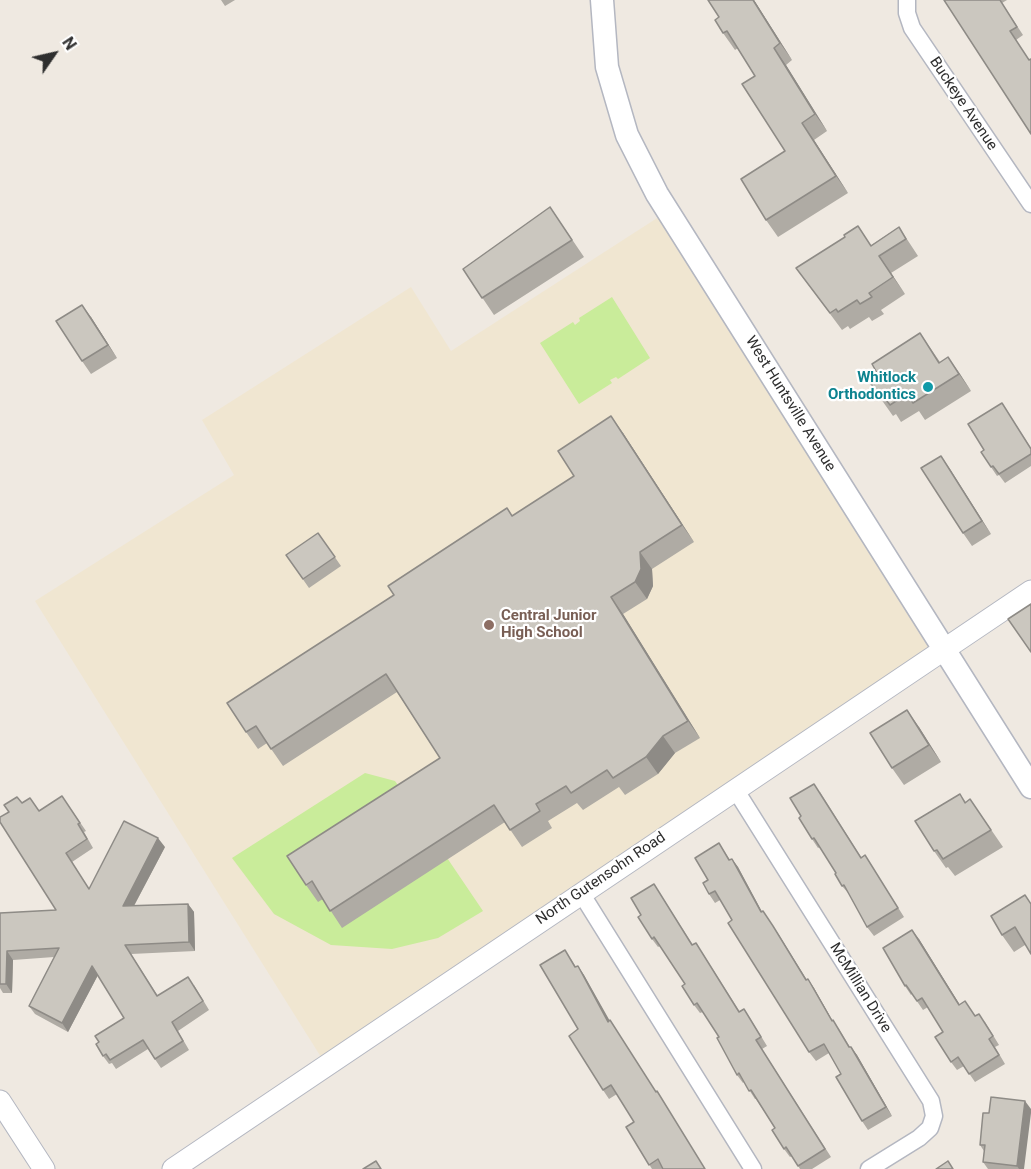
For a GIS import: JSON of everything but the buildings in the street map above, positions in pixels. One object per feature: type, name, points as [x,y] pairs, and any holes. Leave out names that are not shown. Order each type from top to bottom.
[{"type":"main road","name":"West Huntsville Avenue","points":[[602,0],[608,67],[627,135],[657,194],[1031,787]]},
{"type":"street","name":"Buckeye Avenue","points":[[907,0],[907,13],[912,28],[1031,204]]},
{"type":"street","name":"North Gutensohn Road","points":[[173,1169],[943,648],[1031,591]]},
{"type":"street","name":"McMillian Drive","points":[[735,789],[931,1101],[934,1116],[930,1128],[919,1138],[869,1169]]},
{"type":"street","points":[[581,893],[753,1169]]},
{"type":"street","points":[[0,1101],[44,1169]]},
{"type":"shaded area","name":"Central Junior High School","points":[[668,211],[943,648],[326,1065],[35,601],[234,475],[202,420],[411,287],[451,351]]},
{"type":"green space","points":[[612,297],[650,358],[618,379],[616,377],[610,380],[612,383],[579,404],[540,343],[573,322],[575,325],[580,321],[579,318]]},
{"type":"green space","points":[[365,773],[395,781],[483,911],[438,938],[392,949],[331,945],[274,914],[232,858]]},
{"type":"place","name":"Whitlock Orthodontics","points":[[928,387]]},
{"type":"place","name":"Central Junior High School","points":[[489,625]]}]
